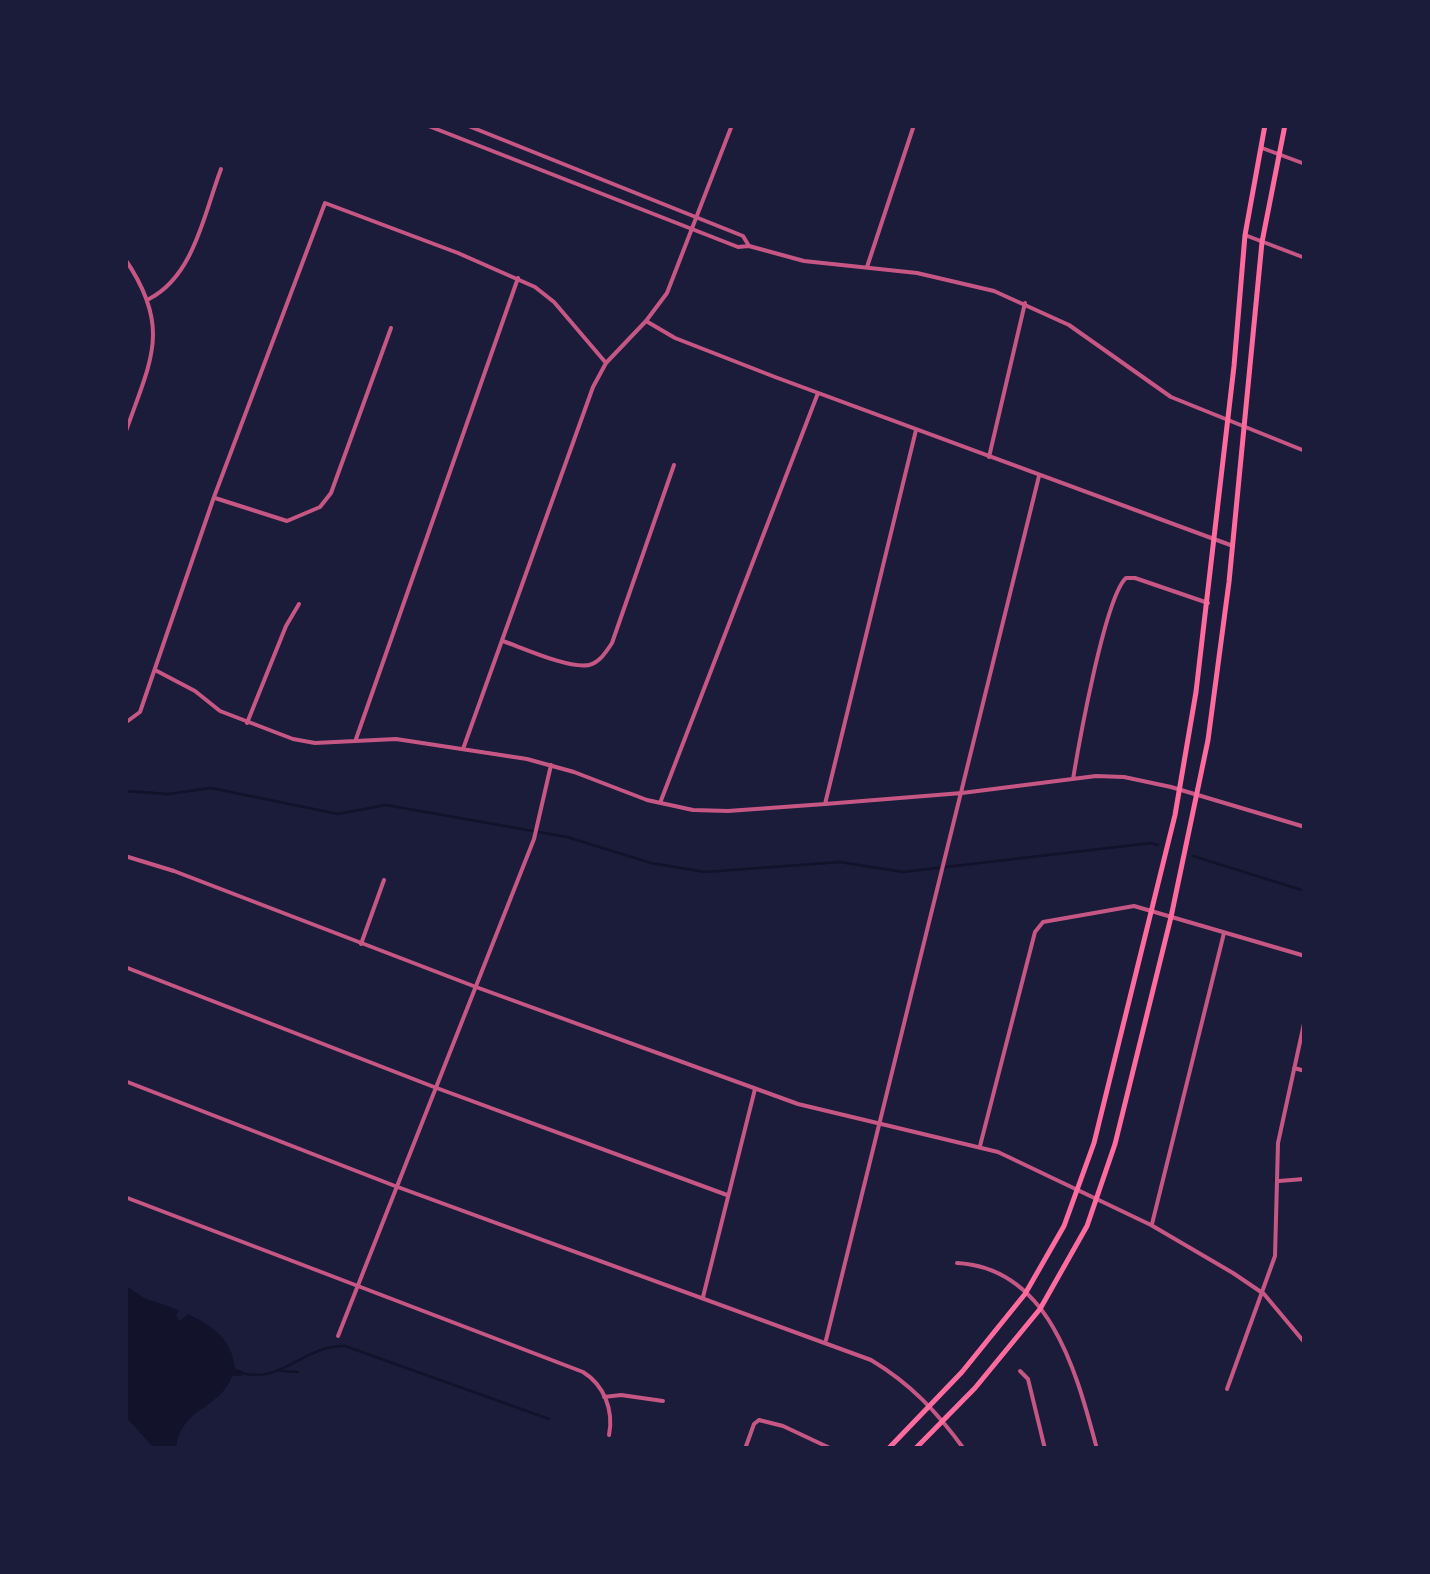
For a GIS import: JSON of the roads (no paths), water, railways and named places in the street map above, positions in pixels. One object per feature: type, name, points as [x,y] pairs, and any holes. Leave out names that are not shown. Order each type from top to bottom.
[{"type":"main road","points":[[888,1449],[988,1343],[1025,1294],[1064,1226],[1105,1104],[1179,789],[1208,603],[1245,235],[1265,125]]},
{"type":"main road","points":[[915,1449],[994,1366],[1040,1309],[1073,1254],[1098,1198],[1115,1144],[1170,917],[1216,686],[1262,242],[1286,125]]},
{"type":"street","points":[[426,125],[738,247],[749,246],[804,261],[954,280],[1026,303],[1069,324],[1171,396],[1305,451]]},
{"type":"street","points":[[466,125],[743,236],[749,246]]},
{"type":"street","points":[[463,750],[593,387],[606,364],[667,293],[732,125]]},
{"type":"street","points":[[867,267],[914,125]]},
{"type":"street","points":[[480,146],[486,132]]},
{"type":"street","points":[[1260,147],[1305,164]]},
{"type":"street","points":[[149,299],[166,290],[183,269],[221,169]]},
{"type":"street","points":[[125,722],[140,712],[214,497],[325,203],[518,278],[554,302],[606,364]]},
{"type":"street","points":[[1245,235],[1305,258]]},
{"type":"street","points":[[125,259],[149,299],[153,344],[125,434]]},
{"type":"street","points":[[356,740],[518,278]]},
{"type":"street","points":[[989,457],[1026,303]]},
{"type":"street","points":[[646,321],[676,338],[818,393],[1233,546]]},
{"type":"street","points":[[214,497],[286,521],[320,506],[330,492],[391,328]]},
{"type":"street","points":[[660,802],[818,393]]},
{"type":"street","points":[[825,804],[916,430]]},
{"type":"street","points":[[502,641],[579,665],[593,664],[602,657],[612,643],[674,465]]},
{"type":"street","points":[[826,1342],[1039,476]]},
{"type":"street","points":[[1072,779],[1120,583],[1135,578],[1208,603]]},
{"type":"street","points":[[247,724],[286,626],[300,604]]},
{"type":"street","points":[[155,670],[195,691],[220,712],[247,724],[315,742],[396,739],[551,765],[660,802],[711,811],[1124,777],[1179,789],[1305,827]]},
{"type":"street","points":[[338,1336],[534,838],[551,765]]},
{"type":"street","points":[[125,856],[754,1089],[822,1112],[980,1146],[1098,1198],[1264,1294],[1305,1343]]},
{"type":"street","points":[[361,944],[384,880]]},
{"type":"street","points":[[980,1146],[1038,926],[1049,920],[1123,906],[1151,910],[1305,956]]},
{"type":"street","points":[[1151,1226],[1224,933]]},
{"type":"street","points":[[125,967],[434,1087],[727,1194]]},
{"type":"street","points":[[1227,1388],[1275,1256],[1278,1143],[1305,1019]]},
{"type":"street","points":[[1294,1068],[1305,1071]]},
{"type":"street","points":[[125,1081],[395,1186],[871,1360],[931,1404],[964,1449]]},
{"type":"street","points":[[703,1298],[754,1089]]},
{"type":"street","points":[[1277,1182],[1304,1178]]},
{"type":"street","points":[[125,1197],[582,1372],[596,1382],[604,1398],[612,1419],[610,1435]]},
{"type":"street","points":[[957,1264],[976,1264],[1016,1284],[1040,1309],[1064,1344],[1097,1449]]},
{"type":"street","points":[[1020,1370],[1028,1379],[1045,1449]]},
{"type":"street","points":[[604,1398],[622,1395],[663,1401]]},
{"type":"street","points":[[745,1449],[759,1420],[783,1426],[832,1449]]},
{"type":"waterway","points":[[125,791],[168,794],[211,788],[338,814],[386,805],[567,837],[651,863],[705,872],[840,862],[903,872],[1158,845]]},
{"type":"waterway","points":[[1193,856],[1305,891]]},
{"type":"waterway","points":[[241,1373],[269,1373],[317,1351],[345,1346],[549,1419]]},
{"type":"waterway","points":[[280,1371],[298,1372]]}]
